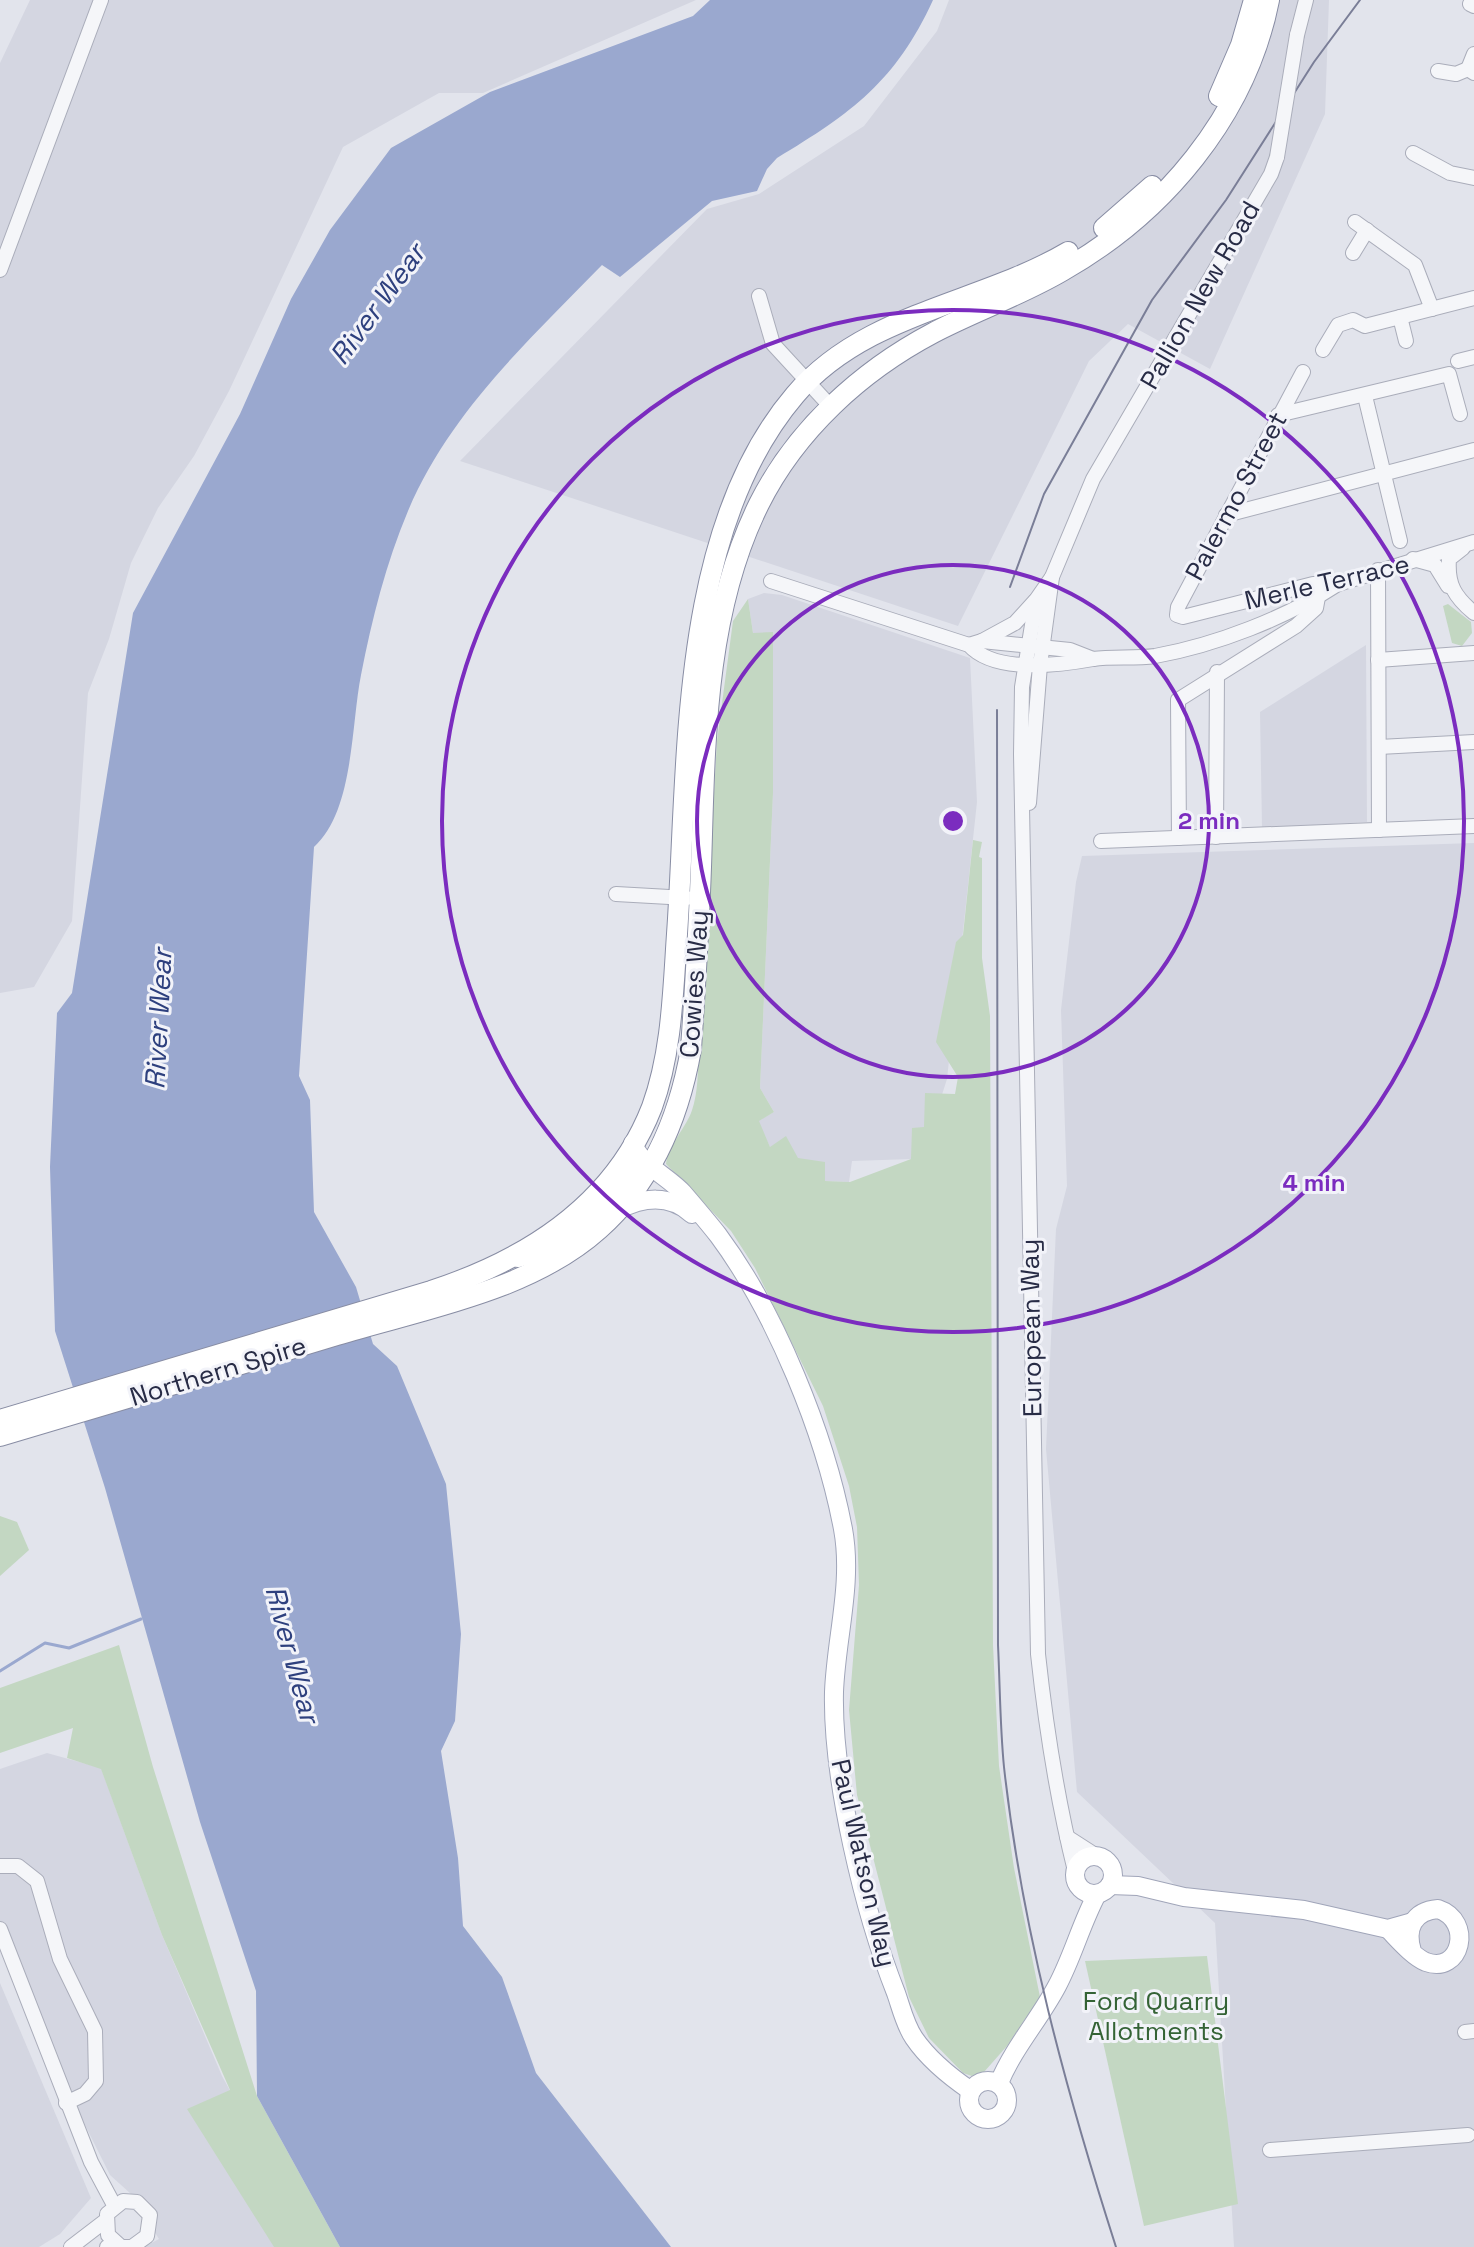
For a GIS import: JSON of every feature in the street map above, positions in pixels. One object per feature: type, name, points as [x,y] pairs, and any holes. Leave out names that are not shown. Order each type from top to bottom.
[{"type":"highway","name":"Cowies Way","points":[[433,1298],[555,1260],[579,1245],[618,1210],[652,1165],[673,1122],[687,1076],[692,711],[715,566],[754,452],[806,382],[871,336],[1053,261],[1115,220],[1170,168],[1210,112],[1241,45],[1254,0]]},
{"type":"highway","name":"Cowies Way","points":[[433,1298],[515,1259],[569,1221],[613,1174],[651,1110],[663,1072],[690,898],[703,797],[715,650],[729,582],[745,536],[771,482],[831,407],[896,354],[1060,273],[1093,253],[1140,216],[1183,172],[1228,108],[1257,44],[1269,0]]},
{"type":"highway","name":"Northern Spire","points":[[0,1420],[433,1298]]},
{"type":"highway","name":"Northern Spire","points":[[0,1436],[433,1298]]},
{"type":"main road","name":"Paul Watson Way","points":[[633,1143],[640,1157],[683,1193],[725,1247],[769,1322],[828,1463],[844,1533],[844,1622],[834,1690],[838,1770],[887,1971],[913,2037],[942,2071],[971,2091]]},
{"type":"main road","points":[[515,1259],[546,1250],[565,1239],[597,1213],[636,1167],[652,1165]]},
{"type":"main road","name":"Paul Watson Way","points":[[618,1210],[636,1201],[677,1202],[725,1247]]},
{"type":"main road","points":[[999,2083],[1012,2051],[1056,1987],[1101,1886],[1110,1863],[1095,1855],[1081,1861],[1075,1871],[1076,1882],[1101,1886],[1138,1886],[1184,1897],[1344,1917],[1388,1929],[1428,1963],[1442,1963],[1467,1947],[1457,1918]]},
{"type":"main road","points":[[1388,1929],[1413,1922],[1429,1910],[1438,1909],[1474,1929]]},
{"type":"main road","points":[[1412,1951],[1408,1939],[1413,1922]]},
{"type":"main road","points":[[986,2081],[999,2083],[1008,2098],[1005,2111],[997,2118],[984,2119],[974,2113],[969,2103],[971,2091],[986,2081]]},
{"type":"street","points":[[0,270],[101,0]]},
{"type":"street","name":"Pallion New Road","points":[[1032,665],[1027,647],[1036,600],[1052,577],[1093,479],[1271,174],[1277,157],[1297,35],[1306,0]]},
{"type":"street","points":[[1438,71],[1456,74],[1471,71],[1474,54]]},
{"type":"street","points":[[1413,153],[1473,181]]},
{"type":"street","points":[[1353,253],[1361,226],[1415,265],[1432,309]]},
{"type":"street","points":[[759,296],[773,344],[831,407]]},
{"type":"street","points":[[1323,350],[1338,325],[1353,320],[1365,326],[1474,298]]},
{"type":"street","points":[[1400,317],[1406,341]]},
{"type":"street","points":[[1458,361],[1474,357]]},
{"type":"street","name":"Palermo Street","points":[[1183,617],[1177,615],[1178,607],[1303,372]]},
{"type":"street","points":[[1278,415],[1449,374],[1460,414]]},
{"type":"street","points":[[1365,396],[1400,541]]},
{"type":"street","points":[[1226,515],[1474,450]]},
{"type":"street","points":[[1413,559],[1474,542]]},
{"type":"street","points":[[1454,596],[1448,574],[1449,559],[1457,550],[1474,542]]},
{"type":"street","name":"Merle Terrace","points":[[1183,617],[1313,584],[1338,584],[1413,559],[1435,565],[1454,596],[1474,613]]},
{"type":"street","points":[[1378,570],[1379,830]]},
{"type":"street","name":"Pallion New Road","points":[[1032,665],[1042,648],[1052,577]]},
{"type":"street","points":[[771,581],[976,643],[1070,650],[1093,659]]},
{"type":"street","points":[[976,643],[982,655],[1032,665],[1081,664],[1093,659],[1160,655],[1244,630],[1318,597],[1338,584]]},
{"type":"street","points":[[1179,838],[1178,700],[1217,672],[1296,626],[1316,608],[1318,597]]},
{"type":"street","points":[[976,643],[1015,623],[1036,600]]},
{"type":"street","points":[[1378,660],[1472,651]]},
{"type":"street","points":[[1006,662],[1022,687]]},
{"type":"street","name":"European Way","points":[[1032,665],[1022,687],[1038,1654],[1047,1740],[1075,1871]]},
{"type":"street","name":"European Way","points":[[1025,816],[1032,781],[1032,665]]},
{"type":"street","points":[[1216,837],[1217,672]]},
{"type":"street","points":[[1379,747],[1474,742]]},
{"type":"street","points":[[1101,841],[1474,826]]},
{"type":"street","points":[[616,894],[690,898]]},
{"type":"street","points":[[1067,1837],[1095,1855]]},
{"type":"street","points":[[0,1866],[18,1866],[37,1881],[60,1959],[95,2031],[96,2081],[85,2094],[66,2103]]},
{"type":"street","points":[[0,1929],[66,2103],[91,2162],[114,2205]]},
{"type":"street","points":[[1270,2150],[1468,2135]]},
{"type":"street","points":[[71,2247],[88,2238],[105,2221],[114,2205],[130,2201],[144,2207],[151,2226],[144,2245],[113,2246],[105,2221]]},
{"type":"shaded area","points":[[30,0],[696,0],[483,93],[439,93],[343,147],[229,391],[194,456],[158,508],[131,563],[109,639],[88,693],[72,921],[34,987],[0,993],[0,63]]},
{"type":"shaded area","points":[[949,0],[1329,0],[1325,114],[1210,369],[1128,324],[1089,361],[958,626],[460,461],[707,209],[759,194],[864,126],[937,31]]},
{"type":"shaded area","points":[[764,593],[782,595],[970,658],[977,802],[947,1079],[931,1129],[912,1159],[852,1161],[849,1182],[825,1181],[797,1158],[770,1147],[758,1121],[774,1112],[760,1088],[773,793],[773,633],[753,633],[748,599]]},
{"type":"shaded area","points":[[1366,645],[1367,822],[1262,828],[1260,712]]},
{"type":"shaded area","points":[[1474,843],[1474,2247],[1234,2247],[1215,1923],[1077,1792],[1046,1449],[1056,1229],[1067,1186],[1061,1010],[1076,882],[1082,856]]},
{"type":"shaded area","points":[[47,1753],[101,1768],[162,1935],[222,2076],[292,2204],[310,2247],[144,2247],[159,2239],[131,2194],[110,2175],[30,2015],[0,1945],[0,1769]]},
{"type":"shaded area","points":[[0,1983],[91,2198],[60,2234],[39,2247],[0,2247]]},
{"type":"green space","points":[[748,599],[753,633],[773,632],[773,793],[760,1088],[774,1112],[759,1121],[770,1147],[786,1136],[798,1158],[825,1162],[825,1181],[850,1182],[911,1159],[912,1128],[924,1127],[925,1093],[955,1094],[958,1077],[936,1042],[956,942],[963,935],[973,840],[982,842],[979,857],[982,858],[982,958],[990,1016],[993,1645],[999,1766],[1014,1868],[1040,1997],[1007,2046],[984,2072],[972,2076],[963,2073],[929,2038],[909,1997],[857,1795],[849,1710],[859,1585],[857,1527],[849,1486],[823,1406],[755,1268],[731,1231],[666,1164],[691,1113],[696,1095],[717,741],[733,621]]},
{"type":"green space","points":[[1448,604],[1471,622],[1472,633],[1462,646],[1452,643],[1443,606]]},
{"type":"green space","points":[[0,1516],[17,1522],[29,1550],[0,1576]]},
{"type":"green space","points":[[119,1645],[153,1767],[257,2096],[340,2247],[274,2247],[187,2109],[230,2090],[162,1935],[101,1769],[67,1758],[73,1728],[0,1753],[0,1688]]},
{"type":"green space","name":"Ford Quarry Allotments","points":[[1207,1956],[1238,2204],[1144,2226],[1085,1961]]},
{"type":"water","name":"River Wear","points":[[710,0],[933,0],[904,53],[887,74],[850,110],[777,158],[767,169],[757,191],[712,201],[620,277],[602,265],[493,379],[445,442],[425,475],[400,531],[375,612],[361,675],[344,790],[327,831],[314,847],[299,1076],[310,1100],[314,1212],[356,1287],[373,1344],[397,1366],[446,1484],[461,1634],[455,1721],[441,1751],[458,1858],[463,1926],[502,1977],[536,2073],[671,2247],[340,2247],[257,2096],[256,1991],[200,1822],[105,1488],[55,1331],[50,1167],[57,1013],[72,993],[133,613],[240,414],[291,299],[330,230],[391,148],[490,92],[693,16]]},
{"type":"waterway","points":[[0,1671],[45,1643],[69,1648],[141,1619]]},
{"type":"tram line","points":[[1010,587],[1044,494],[1152,300],[1226,200],[1314,62],[1360,0]]},
{"type":"tram line","points":[[997,710],[998,1645],[1003,1752],[1012,1828],[1034,1949],[1063,2070],[1116,2247]]}]
